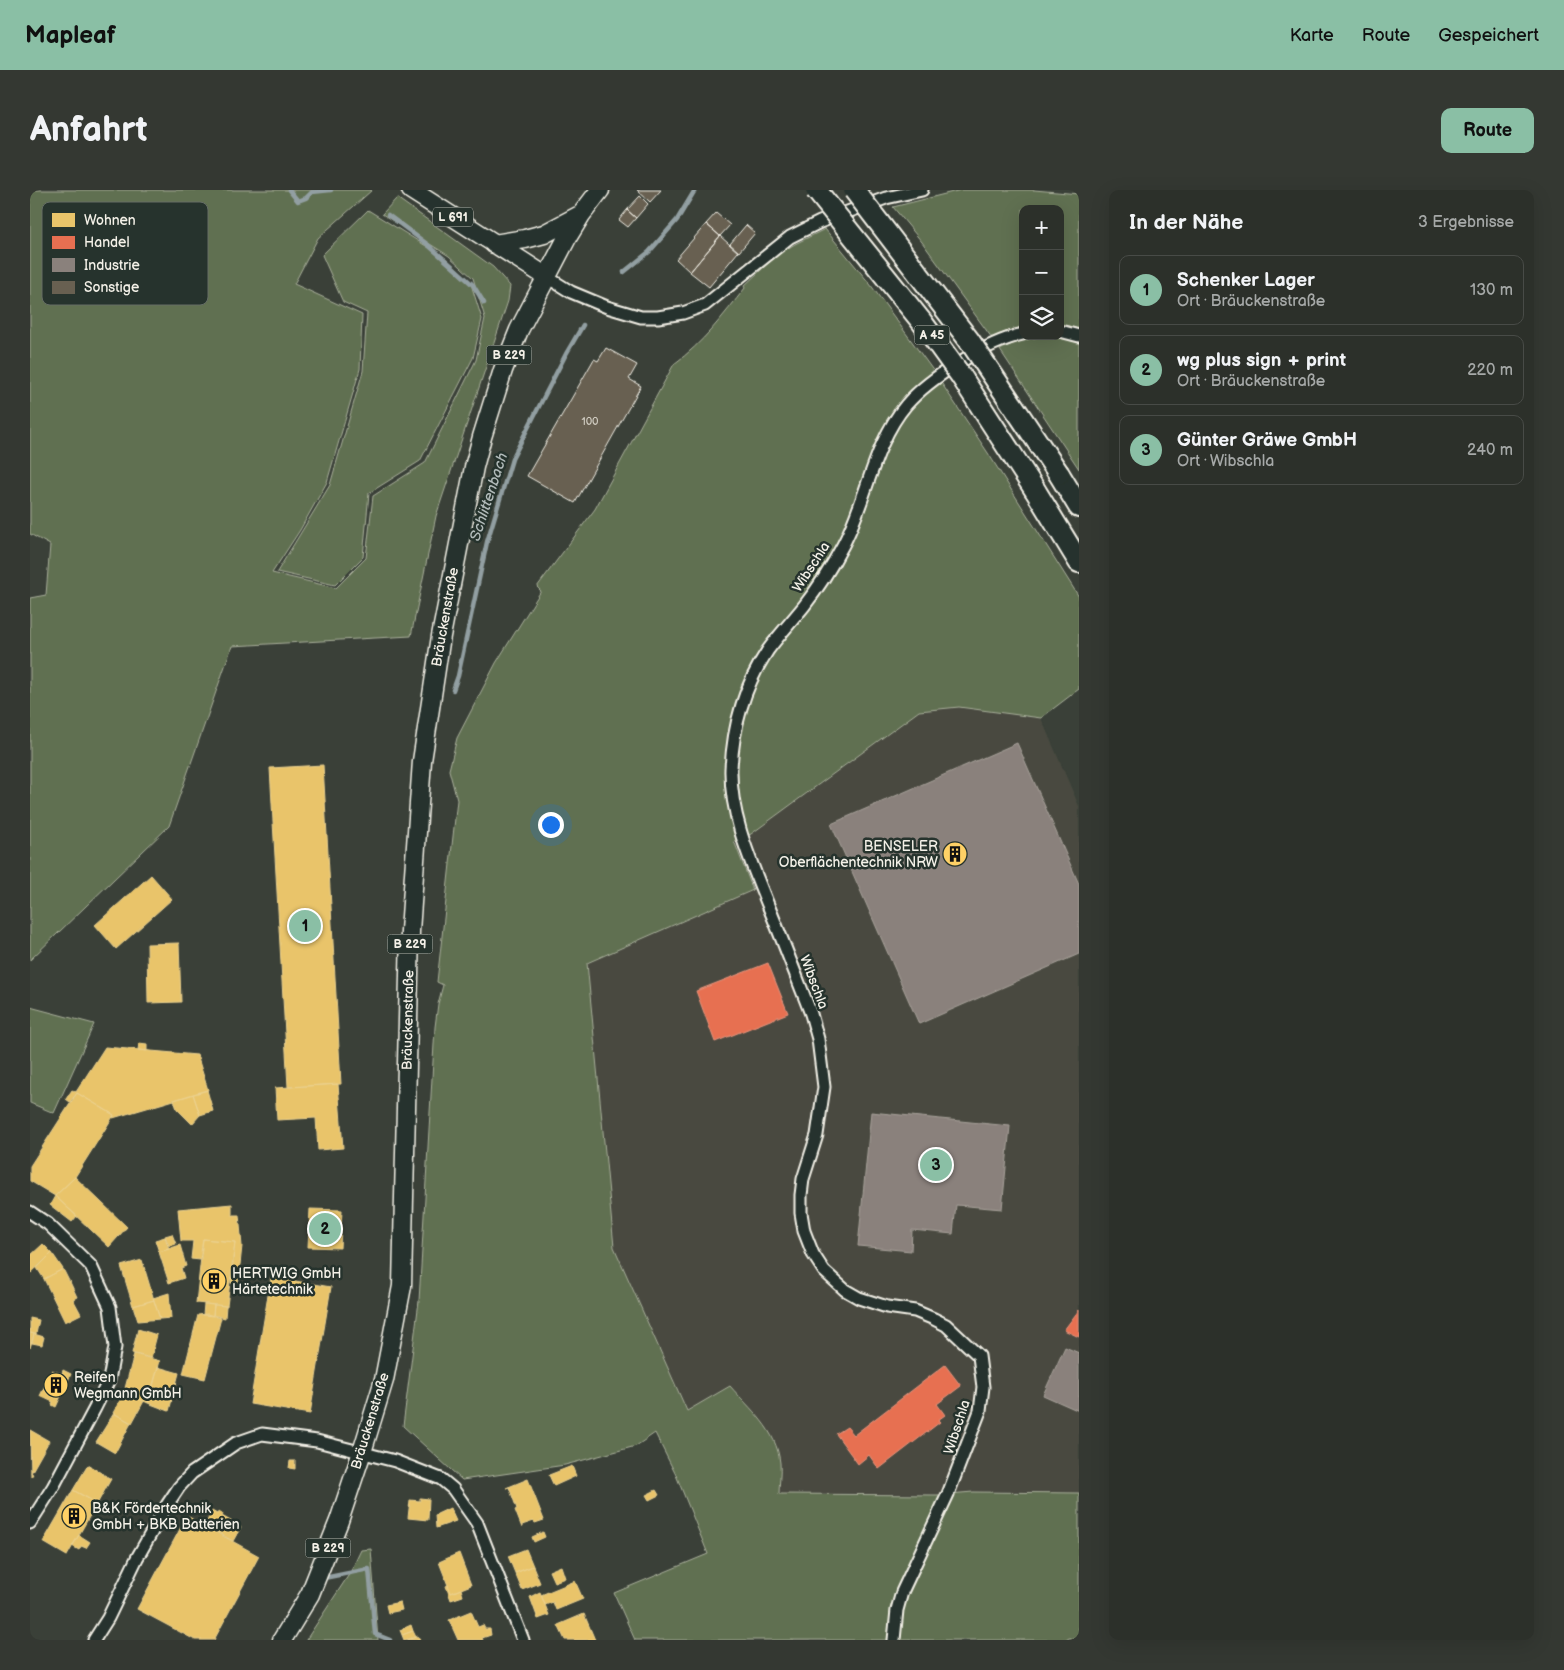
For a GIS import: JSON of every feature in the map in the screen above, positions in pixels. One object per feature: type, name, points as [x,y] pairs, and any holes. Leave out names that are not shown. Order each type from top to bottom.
[{"type":"highway","name":"A 45","points":[[816,190],[922,322],[961,376],[1079,562]]},
{"type":"highway","name":"A 45","points":[[854,190],[969,340],[1079,507]]},
{"type":"main road","name":"L 691","points":[[411,190],[547,277]]},
{"type":"main road","name":"B 229","points":[[547,277],[581,215],[600,190]]},
{"type":"main road","name":"B 229","points":[[494,244],[544,234],[581,215]]},
{"type":"main road","name":"Bräuckenstraße","points":[[282,1640],[310,1594],[339,1521],[384,1380],[402,1286],[410,931],[422,761],[441,636],[482,437],[503,370],[519,330],[547,277]]},
{"type":"street","points":[[547,277],[571,292],[607,307],[641,317],[658,317],[683,313],[706,305],[790,237],[820,222],[886,198],[922,190]]},
{"type":"street","points":[[1064,332],[1079,336]]},
{"type":"street","name":"Wibschla","points":[[894,1640],[895,1622],[902,1592],[954,1478],[980,1411],[983,1388],[979,1356],[946,1325],[934,1318],[915,1312],[887,1308],[859,1298],[845,1290],[824,1271],[808,1244],[801,1213],[800,1195],[817,1135],[822,1107],[824,1087],[818,1039],[808,1006],[743,837],[733,798],[731,770],[733,745],[742,703],[756,671],[769,649],[803,607],[834,562],[859,509],[888,432],[904,407],[936,377],[995,343],[1019,335]]},
{"type":"street","points":[[30,1212],[48,1224],[91,1266],[110,1306],[115,1347],[109,1380],[53,1487],[30,1523]]},
{"type":"street","points":[[94,1640],[108,1618],[137,1558],[166,1505],[179,1488],[192,1473],[236,1443],[262,1434],[317,1441],[362,1452],[419,1470],[441,1480],[454,1489],[477,1523],[523,1640]]},
{"type":"shaded area","points":[[959,707],[1041,718],[1079,806],[1079,1493],[973,1492],[937,1495],[779,1494],[780,1462],[765,1425],[730,1386],[687,1412],[614,1247],[587,963],[752,890],[734,841],[751,834],[919,711]]},
{"type":"green space","points":[[30,190],[372,190],[318,238],[294,284],[362,315],[360,369],[327,482],[300,530],[272,573],[336,588],[366,558],[373,496],[425,463],[476,360],[485,318],[473,278],[449,256],[382,214],[397,198],[493,267],[510,286],[508,301],[436,516],[411,636],[232,646],[169,826],[30,960],[30,598],[46,595],[50,545],[30,534]]},
{"type":"green space","points":[[961,190],[1034,190],[1079,194],[1079,329],[1064,325],[1064,205],[1019,205],[1019,328],[992,338],[922,242],[893,207]]},
{"type":"green space","points":[[368,210],[447,259],[470,281],[482,319],[473,358],[420,461],[369,493],[363,557],[335,585],[277,572],[330,485],[363,371],[367,313],[343,302],[322,255]]},
{"type":"green space","points":[[825,229],[870,284],[932,369],[988,453],[1079,597],[1079,689],[1041,718],[959,707],[919,711],[751,834],[734,841],[753,890],[587,963],[614,1247],[687,1411],[730,1386],[754,1412],[774,1440],[780,1463],[779,1494],[937,1495],[973,1492],[1079,1493],[1079,1640],[1069,1638],[1066,1640],[635,1640],[614,1593],[708,1554],[676,1475],[655,1433],[636,1446],[565,1465],[462,1480],[403,1426],[419,1301],[435,1027],[443,985],[437,982],[457,800],[449,770],[457,738],[496,663],[541,591],[537,587],[595,509],[674,364],[721,319],[745,288],[744,286],[777,255]]},
{"type":"green space","points":[[1064,339],[1079,342],[1079,469],[1000,350],[1025,340]]},
{"type":"green space","points":[[30,1007],[94,1024],[54,1113],[30,1103]]},
{"type":"green space","points":[[371,1549],[378,1640],[306,1640],[350,1573],[361,1550]]},
{"type":"building: Wohnen","points":[[323,765],[341,1084],[288,1087],[270,768]]},
{"type":"building: Wohnen","points":[[151,875],[172,899],[116,949],[95,925]]},
{"type":"building: Wohnen","points":[[179,943],[181,1002],[148,1003],[147,944]]},
{"type":"building: Wohnen","points":[[139,1043],[147,1044],[147,1051],[138,1050]]},
{"type":"building: Wohnen","points":[[105,1047],[197,1055],[208,1090],[113,1118],[114,1115],[77,1093],[70,1102],[66,1099],[72,1090],[76,1092]]},
{"type":"building: Wohnen","points":[[338,1084],[343,1148],[318,1150],[316,1118],[277,1120],[275,1088]]},
{"type":"building: Wohnen","points":[[207,1090],[213,1111],[200,1115],[193,1094]]},
{"type":"building: Wohnen","points":[[77,1093],[114,1115],[75,1177],[55,1196],[30,1181],[30,1166]]},
{"type":"building: Wohnen","points":[[193,1094],[200,1115],[192,1124],[177,1109],[174,1100]]},
{"type":"building: Wohnen","points":[[75,1177],[127,1227],[109,1247],[55,1196]]},
{"type":"building: Wohnen","points":[[55,1196],[77,1216],[72,1222],[50,1205]]},
{"type":"building: Wohnen","points":[[232,1204],[232,1215],[239,1215],[242,1246],[238,1284],[231,1283],[235,1242],[203,1239],[200,1260],[191,1259],[193,1241],[181,1241],[178,1209]]},
{"type":"building: Wohnen","points":[[310,1209],[342,1210],[340,1248],[308,1247]]},
{"type":"building: Wohnen","points":[[172,1234],[176,1244],[169,1246],[165,1236]]},
{"type":"building: Wohnen","points":[[165,1237],[169,1249],[159,1252],[155,1240]]},
{"type":"building: Wohnen","name":"HERTWIG GmbH Härtetechnik","points":[[203,1239],[235,1242],[227,1306],[196,1303]]},
{"type":"building: Wohnen","points":[[43,1244],[52,1253],[30,1274],[30,1256]]},
{"type":"building: Wohnen","points":[[180,1245],[186,1266],[181,1268],[184,1278],[169,1283],[159,1252]]},
{"type":"building: Wohnen","points":[[52,1253],[63,1269],[44,1279],[37,1268]]},
{"type":"building: Wohnen","points":[[142,1260],[154,1300],[133,1306],[121,1266]]},
{"type":"building: Wohnen","points":[[63,1269],[77,1297],[73,1299],[81,1314],[65,1322],[44,1279]]},
{"type":"building: Wohnen","points":[[271,1277],[331,1287],[310,1414],[250,1404]]},
{"type":"building: Wohnen","points":[[169,1293],[171,1318],[160,1319],[153,1298]]},
{"type":"building: Wohnen","points":[[154,1300],[160,1319],[138,1321],[133,1306]]},
{"type":"building: Wohnen","points":[[204,1304],[214,1305],[213,1316],[203,1315]]},
{"type":"building: Wohnen","points":[[214,1305],[226,1306],[225,1318],[213,1315]]},
{"type":"building: Wohnen","points":[[207,1314],[221,1318],[205,1379],[183,1374],[198,1315]]},
{"type":"building: Wohnen","points":[[30,1318],[39,1320],[36,1334],[30,1333]]},
{"type":"building: Wohnen","points":[[138,1329],[157,1335],[151,1358],[132,1353]]},
{"type":"building: Wohnen","points":[[30,1333],[34,1334],[30,1348]]},
{"type":"building: Wohnen","points":[[34,1334],[44,1337],[42,1345],[32,1343]]},
{"type":"building: Wohnen","points":[[134,1354],[160,1361],[148,1403],[124,1392]]},
{"type":"building: Wohnen","points":[[158,1367],[179,1373],[169,1411],[148,1403]]},
{"type":"building: Wohnen","name":"Reifen Wegmann GmbH","points":[[52,1370],[62,1374],[63,1370],[71,1374],[56,1407],[52,1405],[53,1402],[40,1396]]},
{"type":"building: Wohnen","points":[[124,1393],[144,1401],[132,1423],[113,1413]]},
{"type":"building: Wohnen","points":[[114,1413],[131,1423],[115,1453],[96,1442]]},
{"type":"building: Wohnen","points":[[30,1430],[49,1441],[31,1473],[33,1474],[31,1477]]},
{"type":"building: Wohnen","points":[[290,1461],[295,1461],[295,1469],[289,1468]]},
{"type":"building: Wohnen","points":[[88,1465],[111,1479],[97,1504],[73,1490]]},
{"type":"building: Wohnen","points":[[572,1466],[576,1476],[554,1486],[549,1475]]},
{"type":"building: Wohnen","points":[[528,1479],[544,1520],[522,1525],[522,1528],[509,1487],[506,1488]]},
{"type":"building: Wohnen","name":"B&K Fördertechnik GmbH + BKB Batterien","points":[[73,1490],[97,1503],[67,1556],[43,1542]]},
{"type":"building: Wohnen","points":[[656,1490],[659,1495],[649,1500],[646,1495]]},
{"type":"building: Wohnen","points":[[420,1498],[429,1499],[428,1520],[408,1518],[410,1500],[420,1501]]},
{"type":"building: Wohnen","points":[[450,1508],[456,1521],[436,1528],[435,1515]]},
{"type":"building: Wohnen","points":[[212,1511],[217,1514],[219,1511],[223,1514],[222,1516],[241,1527],[233,1541],[205,1525]]},
{"type":"building: Wohnen","points":[[187,1516],[259,1556],[214,1640],[195,1640],[137,1609]]},
{"type":"building: Wohnen","points":[[543,1532],[545,1537],[534,1542],[532,1537]]},
{"type":"building: Wohnen","points":[[79,1535],[90,1542],[86,1548],[81,1546],[79,1550],[72,1546]]},
{"type":"building: Wohnen","points":[[526,1549],[533,1566],[515,1573],[508,1556]]},
{"type":"building: Wohnen","points":[[459,1553],[471,1585],[451,1593],[439,1562]]},
{"type":"building: Wohnen","points":[[533,1566],[540,1583],[522,1590],[515,1573]]},
{"type":"building: Wohnen","points":[[561,1566],[565,1578],[554,1582],[549,1571]]},
{"type":"building: Wohnen","points":[[575,1581],[583,1599],[556,1610],[553,1602],[545,1605],[541,1595]]},
{"type":"building: Wohnen","points":[[448,1585],[451,1593],[461,1589],[463,1596],[451,1600],[446,1586]]},
{"type":"building: Wohnen","points":[[540,1592],[549,1615],[538,1619],[530,1597]]},
{"type":"building: Wohnen","points":[[400,1602],[402,1610],[388,1613],[386,1605]]},
{"type":"building: Wohnen","points":[[471,1611],[478,1627],[483,1625],[485,1629],[490,1629],[491,1635],[482,1638],[483,1640],[458,1640],[449,1620]]},
{"type":"building: Wohnen","points":[[584,1614],[595,1640],[565,1640],[558,1625]]},
{"type":"building: Wohnen","points":[[411,1625],[413,1631],[402,1635],[400,1630]]},
{"type":"building: Wohnen","points":[[413,1631],[416,1637],[404,1640],[402,1635]]},
{"type":"building: Wohnen","points":[[418,1636],[420,1640],[407,1640],[416,1637]]},
{"type":"building: Handel","points":[[768,963],[788,1013],[715,1042],[696,991]]},
{"type":"building: Handel","points":[[1079,1310],[1079,1337],[1064,1330]]},
{"type":"building: Handel","points":[[945,1365],[961,1386],[937,1404],[945,1415],[938,1420],[940,1422],[879,1469],[869,1455],[858,1464],[836,1434],[847,1427],[854,1435]]},
{"type":"building: Industrie","name":"BENSELER Oberflächentechnik NRW","points":[[1017,743],[1079,884],[1079,954],[919,1024],[831,824]]},
{"type":"building: Industrie","points":[[871,1112],[1010,1126],[1002,1209],[956,1205],[953,1234],[912,1230],[911,1251],[858,1246]]},
{"type":"building: Industrie","points":[[1065,1347],[1079,1353],[1079,1411],[1043,1395]]},
{"type":"building: Sonstige","points":[[637,190],[661,190],[650,202]]},
{"type":"building: Sonstige","points":[[640,196],[648,204],[636,218],[627,210]]},
{"type":"building: Sonstige","points":[[627,210],[636,218],[628,227],[619,220]]},
{"type":"building: Sonstige","points":[[716,213],[730,225],[720,236],[706,224]]},
{"type":"building: Sonstige","points":[[706,224],[720,236],[690,272],[676,259]]},
{"type":"building: Sonstige","points":[[746,225],[755,233],[739,252],[730,244]]},
{"type":"building: Sonstige","points":[[720,236],[738,252],[709,287],[690,272]]},
{"type":"building: Sonstige","points":[[606,348],[637,365],[629,379],[641,386],[575,503],[527,476],[594,359],[598,361]]},
{"type":"waterway","points":[[289,190],[298,201],[306,198],[312,192],[331,190]]},
{"type":"waterway","name":"Schlittenbach","points":[[624,272],[649,252],[677,220],[695,190]]},
{"type":"waterway","points":[[388,215],[427,244],[473,285],[484,303]]},
{"type":"waterway","name":"Schlittenbach","points":[[453,690],[458,676],[487,542],[512,459],[583,325]]},
{"type":"waterway","points":[[324,1578],[369,1569],[375,1634],[390,1640]]},
{"type":"place","name":"BENSELER Oberflächentechnik NRW","points":[[955,854]]},
{"type":"place","name":"Schenker Lager","points":[[305,926]]},
{"type":"place","name":"Günter Gräwe GmbH","points":[[936,1165]]},
{"type":"place","name":"wg plus sign + print","points":[[325,1229]]},
{"type":"place","name":"HERTWIG GmbH Härtetechnik","points":[[214,1281]]},
{"type":"place","name":"Reifen Wegmann GmbH","points":[[56,1385]]},
{"type":"place","name":"B&K Fördertechnik GmbH + BKB Batterien","points":[[74,1516]]}]
